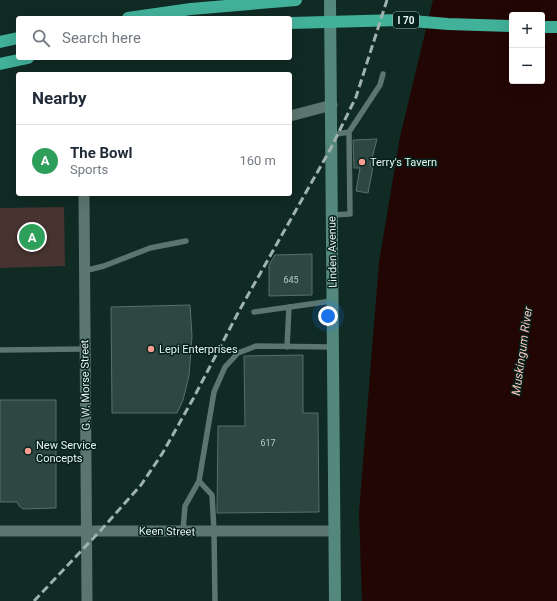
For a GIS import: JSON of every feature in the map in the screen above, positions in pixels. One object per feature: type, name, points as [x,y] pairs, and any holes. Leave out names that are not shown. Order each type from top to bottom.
[{"type":"highway","points":[[142,16],[191,9],[296,0]]},
{"type":"highway","name":"I 70","points":[[295,23],[400,20],[448,24],[509,26]]},
{"type":"highway","points":[[545,27],[557,27]]},
{"type":"highway","points":[[0,42],[16,38]]},
{"type":"highway","points":[[0,64],[19,60]]},
{"type":"main road","name":"Linden Avenue","points":[[330,0],[335,601]]},
{"type":"street","points":[[292,115],[332,105]]},
{"type":"street","name":"G. W. Morse Street","points":[[84,196],[83,271],[87,601]]},
{"type":"street","name":"Keen Street","points":[[0,531],[335,531]]},
{"type":"lane","points":[[332,216],[350,214],[349,132],[380,85],[383,74]]},
{"type":"lane","points":[[331,135],[349,132]]},
{"type":"lane","points":[[83,271],[104,266],[150,248],[186,241]]},
{"type":"lane","points":[[254,312],[333,301]]},
{"type":"lane","points":[[287,347],[289,307]]},
{"type":"lane","points":[[183,531],[186,506],[199,481],[214,392],[224,366],[238,353],[256,346],[333,347]]},
{"type":"lane","points":[[0,350],[84,349]]},
{"type":"lane","points":[[199,481],[212,495],[215,601]]},
{"type":"shaded area","points":[[64,207],[65,266],[0,268],[0,208]]},
{"type":"water","name":"Muskingum River","points":[[433,0],[557,0],[557,601],[362,601],[359,512],[379,262],[400,137]]},
{"type":"building","name":"Terry's Tavern","points":[[377,139],[370,166],[373,167],[368,193],[356,191],[360,168],[354,168],[353,140]]},
{"type":"building","points":[[312,254],[312,295],[269,296],[269,265],[275,255]]},
{"type":"building","name":"Lepi Enterprises","points":[[190,305],[192,336],[189,376],[183,400],[177,413],[112,413],[111,307]]},
{"type":"building","points":[[303,355],[303,413],[318,413],[319,512],[217,513],[218,426],[245,426],[244,356]]},
{"type":"building","name":"New Service Concepts","points":[[0,400],[56,400],[56,508],[23,509],[17,502],[0,502]]},
{"type":"railway","points":[[34,601],[141,485],[162,454],[193,399],[239,311],[331,148],[356,97],[387,0]]},
{"type":"place","name":"Terry's Tavern","points":[[362,162]]},
{"type":"place","name":"The Bowl","points":[[32,237]]},
{"type":"place","name":"Lepi Enterprises","points":[[151,349]]},
{"type":"place","name":"New Service Concepts","points":[[28,451]]}]
